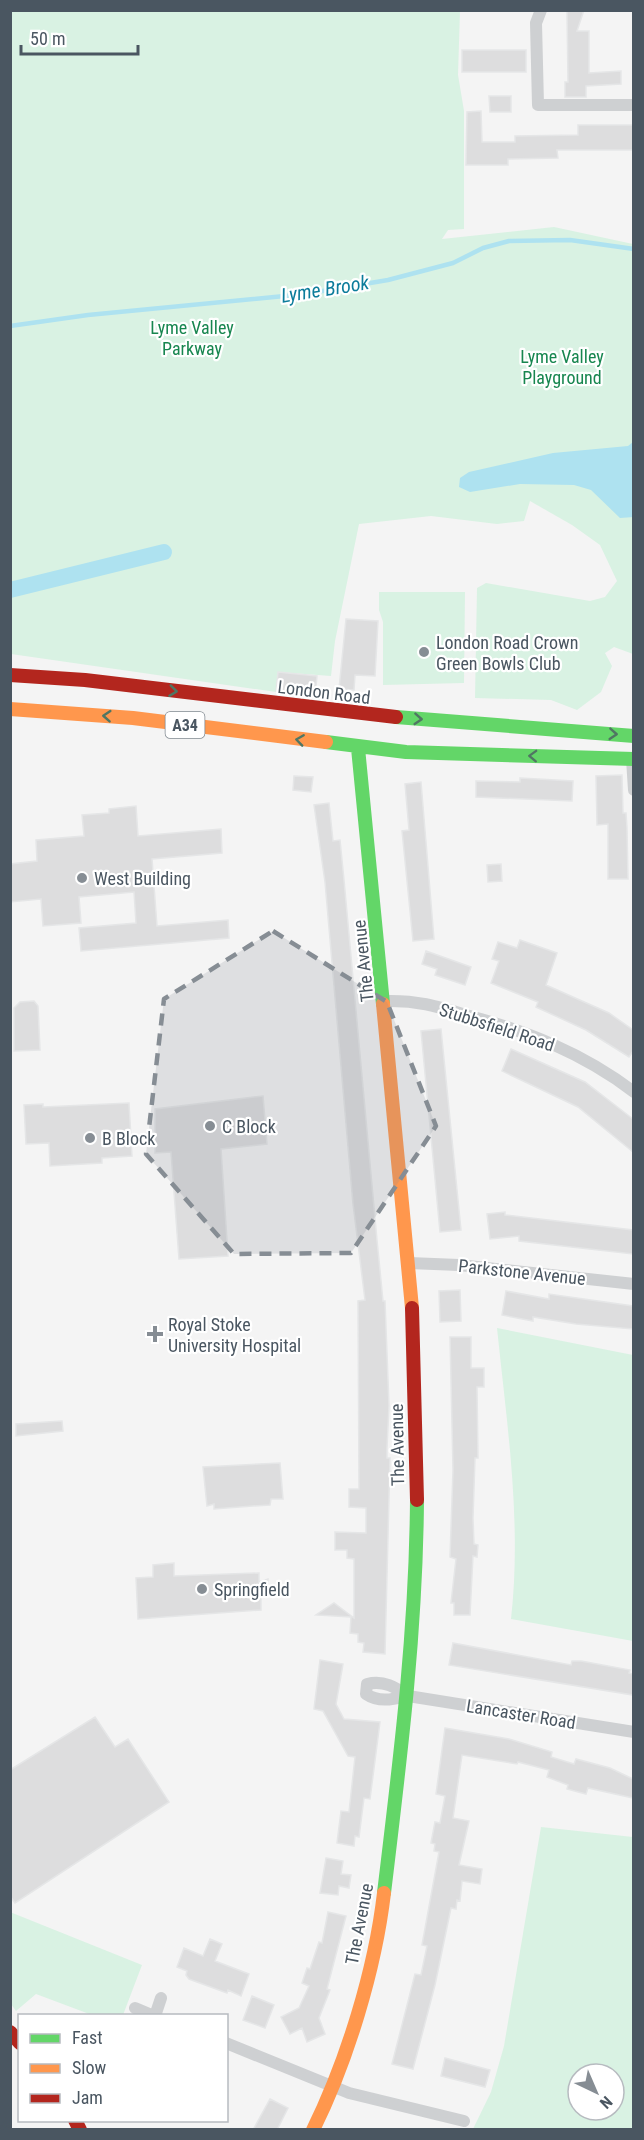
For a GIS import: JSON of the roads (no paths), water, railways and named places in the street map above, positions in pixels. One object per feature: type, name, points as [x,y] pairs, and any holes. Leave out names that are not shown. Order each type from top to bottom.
[{"type":"main road","name":"London Road","points":[[10,675],[85,680],[359,732],[633,736]]},
{"type":"main road","name":"London Road","points":[[10,709],[359,732],[633,759]]},
{"type":"main road","name":"The Avenue","points":[[313,2130],[335,2085],[371,1963],[382,1912],[408,1696],[416,1593],[417,1489],[409,1263],[359,732]]},
{"type":"street","points":[[541,10],[536,23],[538,105],[633,105]]},
{"type":"street","points":[[633,759],[633,790]]},
{"type":"street","name":"Stubbsfield Road","points":[[385,1001],[413,1000],[530,1034],[594,1065],[633,1092]]},
{"type":"street","name":"Parkstone Avenue","points":[[409,1263],[459,1265],[633,1284]]},
{"type":"street","name":"Lancaster Road","points":[[408,1696],[633,1732]]},
{"type":"street","points":[[156,2014],[161,1998]]},
{"type":"street","points":[[135,2008],[150,2014]]},
{"type":"street","points":[[228,2044],[335,2085],[350,2093],[464,2121]]},
{"type":"water","points":[[633,442],[634,517],[620,518],[591,490],[574,485],[520,484],[470,492],[459,487],[460,478],[469,472],[553,453],[628,446]]},
{"type":"waterway","name":"Lyme Brook","points":[[10,326],[88,315],[305,294],[388,280],[453,263],[483,248],[509,241],[570,240],[634,249]]},
{"type":"waterway","points":[[10,590],[164,552]]},
{"type":"place","name":"London Road Crown Green Bowls Club","points":[[424,652]]},
{"type":"place","name":"West Building","points":[[82,878]]},
{"type":"place","name":"C Block","points":[[210,1126]]},
{"type":"place","name":"B Block","points":[[90,1138]]},
{"type":"place","name":"Royal Stoke University Hospital","points":[[155,1334]]},
{"type":"place","name":"Springfield","points":[[202,1589]]},
{"type":"park label","name":"Lyme Valley Parkway","points":[[192,337]]},
{"type":"park label","name":"Lyme Valley Playground","points":[[562,366]]}]
